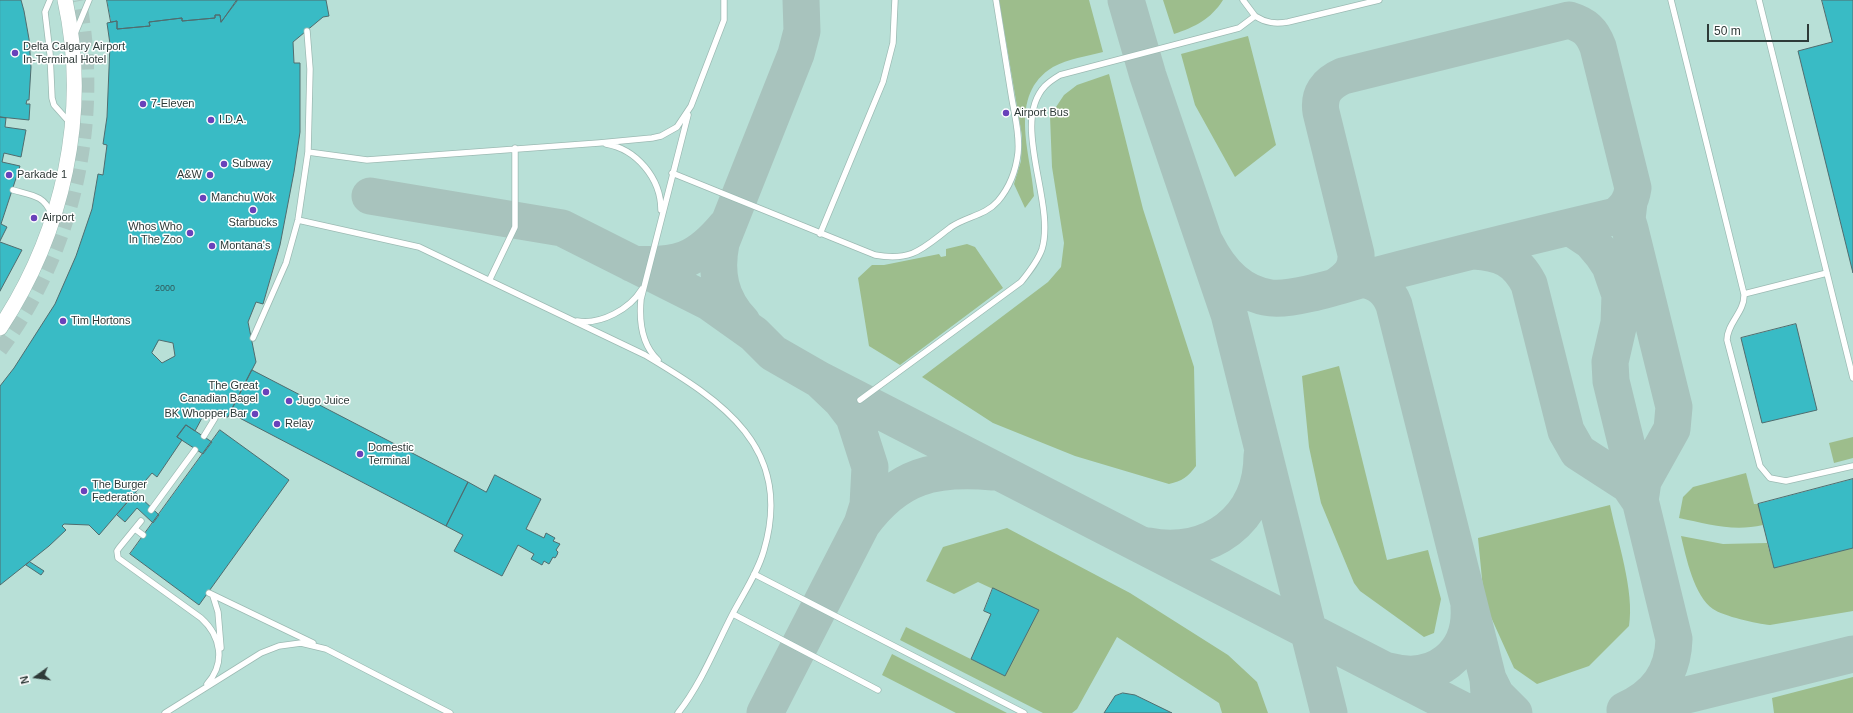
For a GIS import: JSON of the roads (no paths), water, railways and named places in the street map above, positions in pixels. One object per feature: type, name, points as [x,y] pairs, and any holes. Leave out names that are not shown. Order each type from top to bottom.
[{"type":"main road","points":[[0,328],[20,297],[36,266],[52,226],[65,177],[72,126],[74,88],[72,42],[65,0]]},
{"type":"lane","points":[[50,0],[45,12],[50,54],[52,98],[54,105],[72,126]]},
{"type":"lane","points":[[72,42],[89,0]]},
{"type":"lane","points":[[667,368],[649,349],[644,336],[640,321],[644,285],[672,173],[691,106],[724,20],[724,0]]},
{"type":"lane","points":[[820,234],[882,82],[893,43],[895,0]]},
{"type":"lane","points":[[672,173],[875,256],[891,258],[905,257],[917,252],[959,222],[984,212],[998,201],[1010,182],[1015,169],[1018,144],[996,0]]},
{"type":"lane","points":[[1243,0],[1255,16],[1264,22],[1276,24],[1379,0]]},
{"type":"lane","points":[[1671,0],[1744,294],[1742,306],[1729,330],[1727,340],[1760,466],[1770,478],[1786,481],[1853,466]]},
{"type":"lane","points":[[1759,0],[1853,378]]},
{"type":"lane","points":[[860,400],[1021,282],[1034,265],[1042,248],[1045,226],[1030,120],[1036,100],[1045,85],[1060,75],[1239,28],[1255,16]]},
{"type":"lane","points":[[253,338],[286,263],[298,220],[308,152],[310,69],[307,32]]},
{"type":"lane","points":[[308,152],[367,160],[652,138],[661,136],[677,127],[691,106]]},
{"type":"lane","points":[[599,143],[626,151],[645,166],[657,188],[661,207],[661,220]]},
{"type":"lane","points":[[490,279],[515,227],[515,148]]},
{"type":"lane","points":[[13,190],[41,198],[48,206],[52,226]]},
{"type":"lane","points":[[298,220],[419,247],[490,279],[645,355],[667,368],[729,413],[745,429],[759,452],[768,478],[771,505],[764,550],[754,574],[694,689],[678,713]]},
{"type":"lane","points":[[1744,294],[1827,273]]},
{"type":"lane","points":[[570,319],[587,322],[614,314],[636,297],[644,285]]},
{"type":"lane","points":[[204,436],[215,418]]},
{"type":"lane","points":[[151,510],[195,450]]},
{"type":"lane","points":[[141,521],[117,551],[118,558],[207,623],[215,635],[220,657]]},
{"type":"lane","points":[[134,529],[143,535]]},
{"type":"lane","points":[[754,574],[1024,713]]},
{"type":"lane","points":[[204,689],[216,673],[220,657],[220,626],[211,594],[326,649],[450,713]]},
{"type":"lane","points":[[733,614],[878,690]]},
{"type":"lane","points":[[165,713],[261,653],[279,646],[301,643],[326,649]]},
{"type":"tunnel","points":[[0,350],[26,311],[47,270],[64,227],[76,183],[84,138],[87,92],[85,46],[79,0]]},
{"type":"place","name":"Delta Calgary Airport In-Terminal Hotel","points":[[15,53]]},
{"type":"place","name":"7-Eleven","points":[[143,104]]},
{"type":"place","name":"Airport Bus","points":[[1006,113]]},
{"type":"place","name":"I.D.A.","points":[[211,120]]},
{"type":"place","name":"Subway","points":[[224,164]]},
{"type":"place","name":"Parkade 1","points":[[9,175]]},
{"type":"place","name":"A&W","points":[[210,175]]},
{"type":"place","name":"Manchu Wok","points":[[203,198]]},
{"type":"place","name":"Starbucks","points":[[253,210]]},
{"type":"place","name":"Airport","points":[[34,218]]},
{"type":"place","name":"Whos Who In The Zoo","points":[[190,233]]},
{"type":"place","name":"Montana's","points":[[212,246]]},
{"type":"place","name":"Tim Hortons","points":[[63,321]]},
{"type":"place","name":"The Great Canadian Bagel","points":[[266,392]]},
{"type":"place","name":"Jugo Juice","points":[[289,401]]},
{"type":"place","name":"BK Whopper Bar","points":[[255,414]]},
{"type":"place","name":"Relay","points":[[277,424]]},
{"type":"place","name":"Domestic Terminal","points":[[360,454]]},
{"type":"place","name":"The Burger Federation","points":[[84,491]]}]
